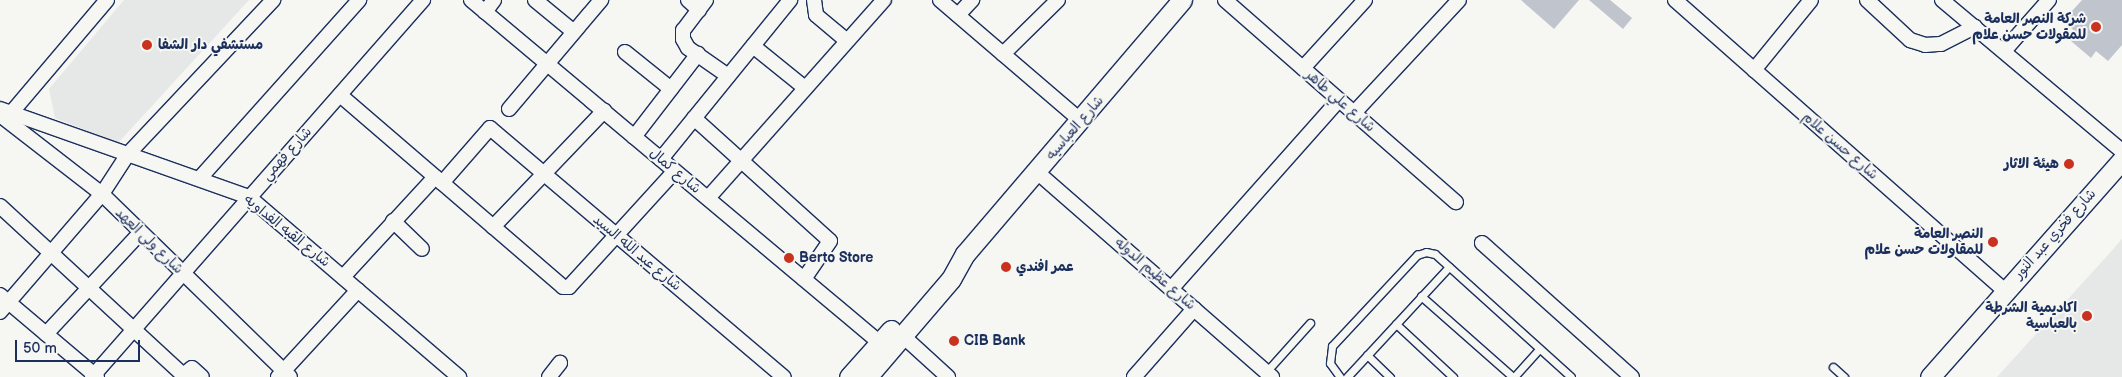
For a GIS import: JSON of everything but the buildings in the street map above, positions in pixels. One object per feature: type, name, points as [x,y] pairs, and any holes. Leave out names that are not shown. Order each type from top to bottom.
[{"type":"main road","name":"شارع العباسيه","points":[[849,377],[948,267],[965,254],[1082,120],[1182,0]]},
{"type":"main road","name":"شارع فخري عبد النور","points":[[1930,377],[2004,291],[2122,160]]},
{"type":"main road","name":"شارع العباسيه","points":[[867,377],[955,274],[965,254]]},
{"type":"street","points":[[4,112],[107,0]]},
{"type":"street","points":[[95,376],[46,334],[3,303],[51,254],[102,194],[128,154],[273,0]]},
{"type":"street","points":[[200,178],[359,0]]},
{"type":"street","name":"شارع فهمي","points":[[95,376],[248,197],[423,0]]},
{"type":"street","name":"شارع كمال","points":[[471,0],[880,343]]},
{"type":"street","points":[[485,12],[494,0]]},
{"type":"street","points":[[535,0],[574,32]]},
{"type":"street","points":[[509,110],[546,63],[602,0]]},
{"type":"street","points":[[688,0],[703,5],[683,30],[688,48],[728,76]]},
{"type":"street","points":[[661,159],[790,0]]},
{"type":"street","points":[[814,0],[816,15],[847,41]]},
{"type":"street","points":[[708,198],[884,0]]},
{"type":"street","points":[[940,0],[1082,120]]},
{"type":"street","points":[[958,15],[972,0]]},
{"type":"street","points":[[1003,54],[1058,0]]},
{"type":"street","name":"شارع علي طاهر","points":[[1225,0],[1456,202]]},
{"type":"street","points":[[1303,68],[1365,0]]},
{"type":"street","points":[[1354,113],[1458,0]]},
{"type":"street","name":"شارع حسن علام","points":[[1675,0],[2004,291]]},
{"type":"street","points":[[1754,70],[1811,0]]},
{"type":"street","points":[[1867,0],[1910,40],[1925,45],[1941,44],[1975,27]]},
{"type":"street","points":[[1942,0],[2122,151]]},
{"type":"street","points":[[2004,52],[2049,0]]},
{"type":"street","points":[[753,46],[805,88]]},
{"type":"street","points":[[625,52],[671,89]]},
{"type":"street","points":[[634,137],[698,54]]},
{"type":"street","points":[[340,95],[559,284],[570,287],[676,171]]},
{"type":"street","points":[[1171,289],[1339,100]]},
{"type":"street","points":[[493,227],[604,111]]},
{"type":"street","name":"شارع القبه الفداويه","points":[[4,112],[200,178],[248,197],[459,377]]},
{"type":"street","name":"شارع ولى العهد","points":[[4,112],[102,194],[284,375]]},
{"type":"street","points":[[694,118],[830,241],[804,279]]},
{"type":"street","name":"شارع عبد الله السيد","points":[[439,180],[490,128],[784,377]]},
{"type":"street","name":"شارع عظيم الدوله","points":[[1037,172],[1267,375]]},
{"type":"street","points":[[343,277],[393,221],[439,180]]},
{"type":"street","points":[[0,206],[88,289],[183,374],[192,368],[202,377]]},
{"type":"street","points":[[393,221],[422,249]]},
{"type":"street","points":[[46,334],[141,232]]},
{"type":"street","points":[[1482,243],[1632,377]]},
{"type":"street","points":[[284,375],[358,290]]},
{"type":"street","points":[[1134,377],[1194,309]]},
{"type":"street","points":[[903,336],[948,377]]},
{"type":"street","points":[[549,377],[560,364]]},
{"type":"lane","points":[[1340,377],[1330,363],[1332,346],[1417,255],[1431,252],[1539,348],[1566,376]]},
{"type":"lane","points":[[1346,377],[1449,267]]},
{"type":"lane","points":[[1421,296],[1514,377],[1539,348]]},
{"type":"lane","points":[[1267,375],[1310,323]]},
{"type":"lane","points":[[1396,324],[1453,377]]},
{"type":"lane","points":[[1366,355],[1390,377]]},
{"type":"lane","points":[[1833,367],[1844,377]]},
{"type":"shaded area","name":"مستشفي دار الشفا","points":[[124,0],[249,0],[118,143],[55,118],[49,89]]},
{"type":"shaded area","name":"اكاديمية الشرطة بالعباسية","points":[[2122,239],[2122,377],[1997,377],[2108,255]]},
{"type":"place","name":"شركة النصر العامة للمقولات حسن علام","points":[[2096,27]]},
{"type":"place","name":"مستشفي دار الشفا","points":[[147,45]]},
{"type":"place","name":"هيئة الاثار","points":[[2069,164]]},
{"type":"place","name":"النصر العامة للمقاولات حسن علام","points":[[1993,242]]},
{"type":"place","name":"Berto Store","points":[[789,258]]},
{"type":"place","name":"عمر افندي","points":[[1006,267]]},
{"type":"place","name":"اكاديمية الشرطة بالعباسية","points":[[2087,316]]},
{"type":"place","name":"CIB Bank","points":[[954,341]]}]
